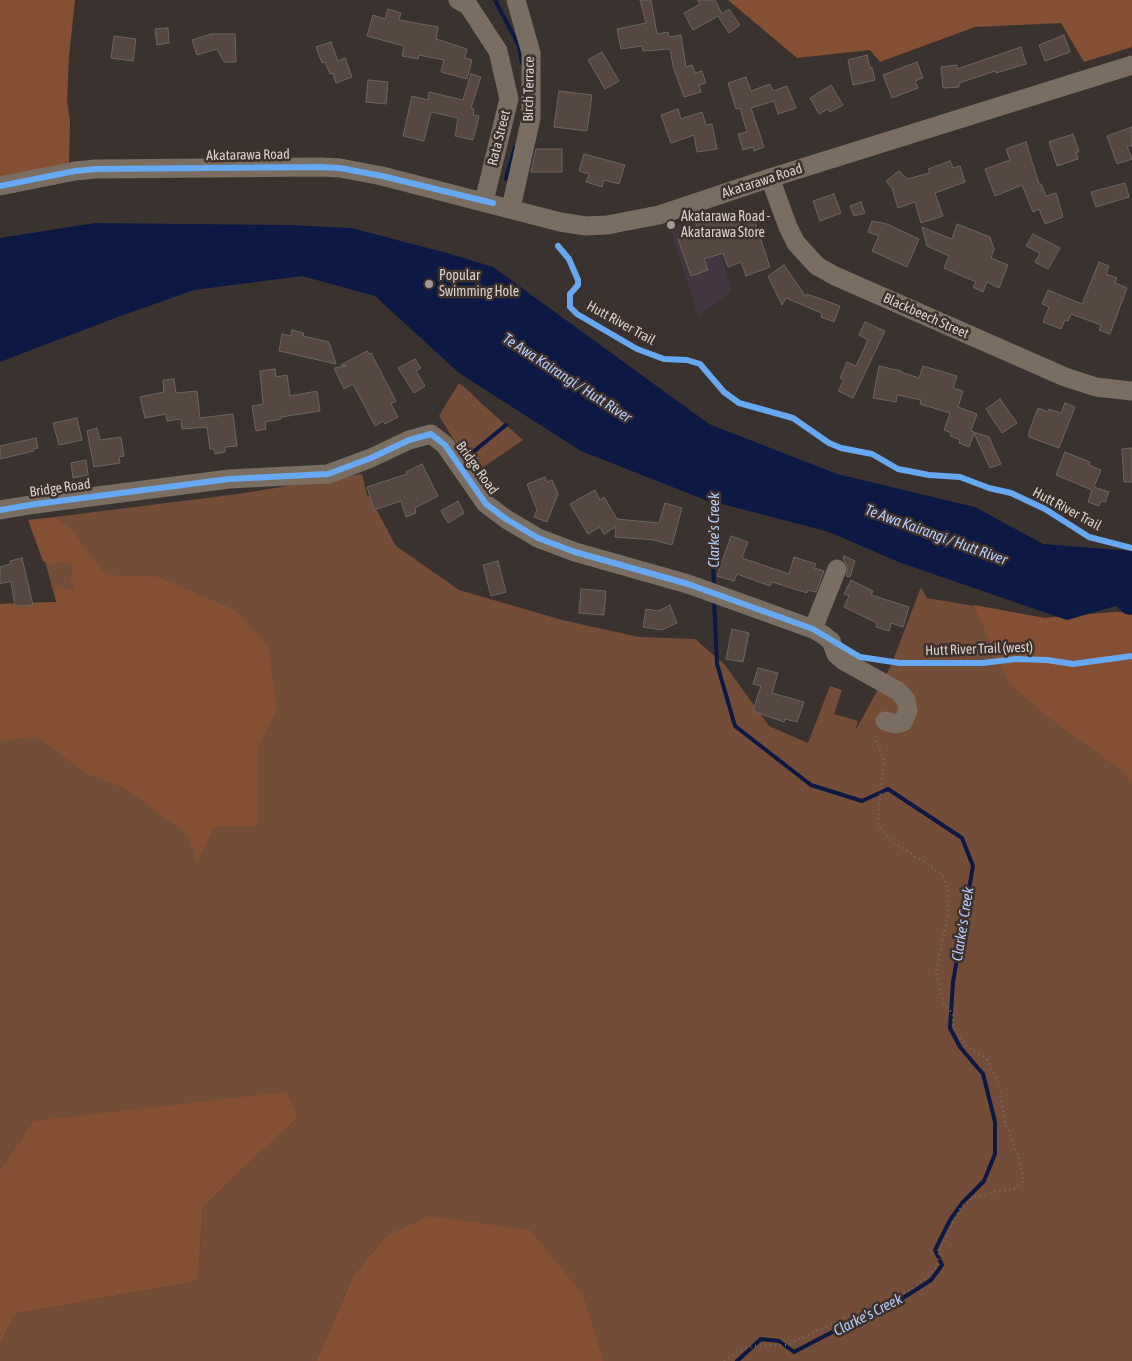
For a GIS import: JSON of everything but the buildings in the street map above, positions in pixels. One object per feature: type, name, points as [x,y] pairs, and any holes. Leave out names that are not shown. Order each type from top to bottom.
[{"type":"street","name":"Rata Street","points":[[458,0],[468,5],[498,51],[509,99],[484,201]]},
{"type":"street","name":"Birch Terrace","points":[[511,208],[531,118],[532,54],[516,0]]},
{"type":"street","name":"Akatarawa Road","points":[[0,186],[96,169],[340,168],[382,176],[484,201],[560,222],[586,226],[607,224],[659,215],[770,178],[1132,65]]},
{"type":"street","name":"Blackbeech Street","points":[[770,178],[788,227],[796,242],[817,266],[844,280],[1065,377],[1096,387],[1132,392]]},
{"type":"street","name":"Bridge Road","points":[[0,510],[229,479],[328,474],[372,458],[409,440],[431,434],[445,445],[486,504],[538,538],[574,552],[688,584],[813,629],[831,641],[836,654],[844,661],[892,688],[906,700],[908,711],[903,722],[895,724],[880,723]]},
{"type":"street","points":[[813,629],[837,569]]},
{"type":"path","points":[[724,1361],[736,1352],[753,1346],[785,1346],[850,1315],[886,1303],[915,1287],[937,1267],[938,1256],[944,1238],[961,1207],[974,1197],[1014,1190],[1024,1181],[1018,1155],[1006,1123],[999,1084],[988,1059],[965,1045],[952,1026],[952,1013],[944,1004],[936,972],[948,914],[949,895],[944,877],[928,864],[894,843],[880,827],[878,818],[884,759],[875,739],[880,723]]},
{"type":"shaded area","points":[[0,0],[75,0],[67,100],[70,121],[69,163],[0,177]]},
{"type":"shaded area","points":[[728,0],[1132,0],[1132,47],[1084,62],[1061,23],[975,27],[880,62],[870,50],[797,58]]},
{"type":"shaded area","points":[[709,215],[732,292],[698,316],[670,229]]},
{"type":"shaded area","points":[[459,383],[523,440],[475,473],[467,457],[461,451],[439,416]]},
{"type":"shaded area","points":[[362,474],[367,496],[369,496],[396,546],[459,590],[562,620],[639,637],[695,639],[725,665],[769,726],[808,743],[830,686],[842,690],[834,714],[858,721],[855,731],[891,666],[921,587],[927,598],[1045,618],[1115,612],[1132,613],[1132,1361],[604,1361],[584,1296],[386,1236],[354,1274],[316,1361],[0,1361],[0,1344],[15,1314],[198,1281],[203,1207],[298,1117],[33,1121],[0,1170],[0,604],[56,602],[38,535],[70,528],[55,517],[238,494]]},
{"type":"shaded area","points":[[55,517],[70,528],[106,575],[155,576],[235,610],[268,645],[277,709],[258,746],[258,826],[214,827],[197,862],[188,835],[125,788],[87,774],[36,736],[0,741],[0,604],[56,602],[55,586],[76,591],[70,577],[74,566],[61,561],[51,565],[43,561],[28,520]]},
{"type":"shaded area","points":[[974,605],[1045,618],[1115,612],[1132,613],[1132,783],[1123,771],[1048,717],[1009,683]]},
{"type":"shaded area","points":[[286,1092],[298,1117],[203,1207],[198,1281],[15,1314],[0,1344],[0,1170],[33,1121]]},
{"type":"shaded area","points":[[429,1216],[530,1230],[584,1296],[604,1361],[316,1361],[354,1274],[386,1236]]},
{"type":"water","name":"Te Awa Kairangi / Hutt River","points":[[95,223],[288,225],[351,228],[493,267],[709,424],[837,474],[975,507],[1043,544],[1132,551],[1132,615],[1125,614],[1116,606],[1067,620],[901,563],[829,532],[715,502],[713,487],[713,503],[581,451],[459,373],[375,296],[302,276],[194,290],[0,362],[0,238]]},
{"type":"waterway","points":[[495,0],[519,46],[522,64]]},
{"type":"waterway","points":[[506,179],[515,147]]},
{"type":"waterway","points":[[467,457],[506,425]]},
{"type":"waterway","name":"Clarke's Creek","points":[[714,484],[712,543],[714,587]]},
{"type":"waterway","name":"Clarke's Creek","points":[[714,599],[717,664],[735,726],[811,785],[862,801],[888,789],[962,838],[973,866],[953,982],[950,1028],[960,1047],[983,1074],[995,1122],[995,1154],[984,1181],[963,1202],[950,1220],[935,1250],[942,1265],[931,1280],[903,1298],[863,1316],[794,1352],[779,1341],[761,1339],[737,1361]]},
{"type":"cycle path","points":[[0,186],[75,171],[96,169],[321,167],[340,168],[382,176],[493,203]]},
{"type":"cycle path","name":"Hutt River Trail","points":[[558,246],[569,259],[578,280],[578,285],[570,294],[570,307],[577,314],[637,349],[664,359],[687,360],[700,364],[724,392],[739,403],[793,418],[829,443],[841,448],[872,454],[898,469],[929,475],[960,477],[989,488],[1011,493],[1045,509],[1089,537],[1132,548]]},
{"type":"cycle path","name":"Hutt River Trail (west)","points":[[0,510],[229,479],[328,474],[371,458],[409,440],[431,434],[445,445],[486,504],[506,519],[538,538],[575,552],[688,584],[813,629],[860,657],[900,663],[983,663],[1016,659],[1047,660],[1073,664],[1132,656]]},
{"type":"place","name":"Akatarawa Road - Akatarawa Store","points":[[671,225]]},
{"type":"place","name":"Popular Swimming Hole","points":[[429,284]]}]
